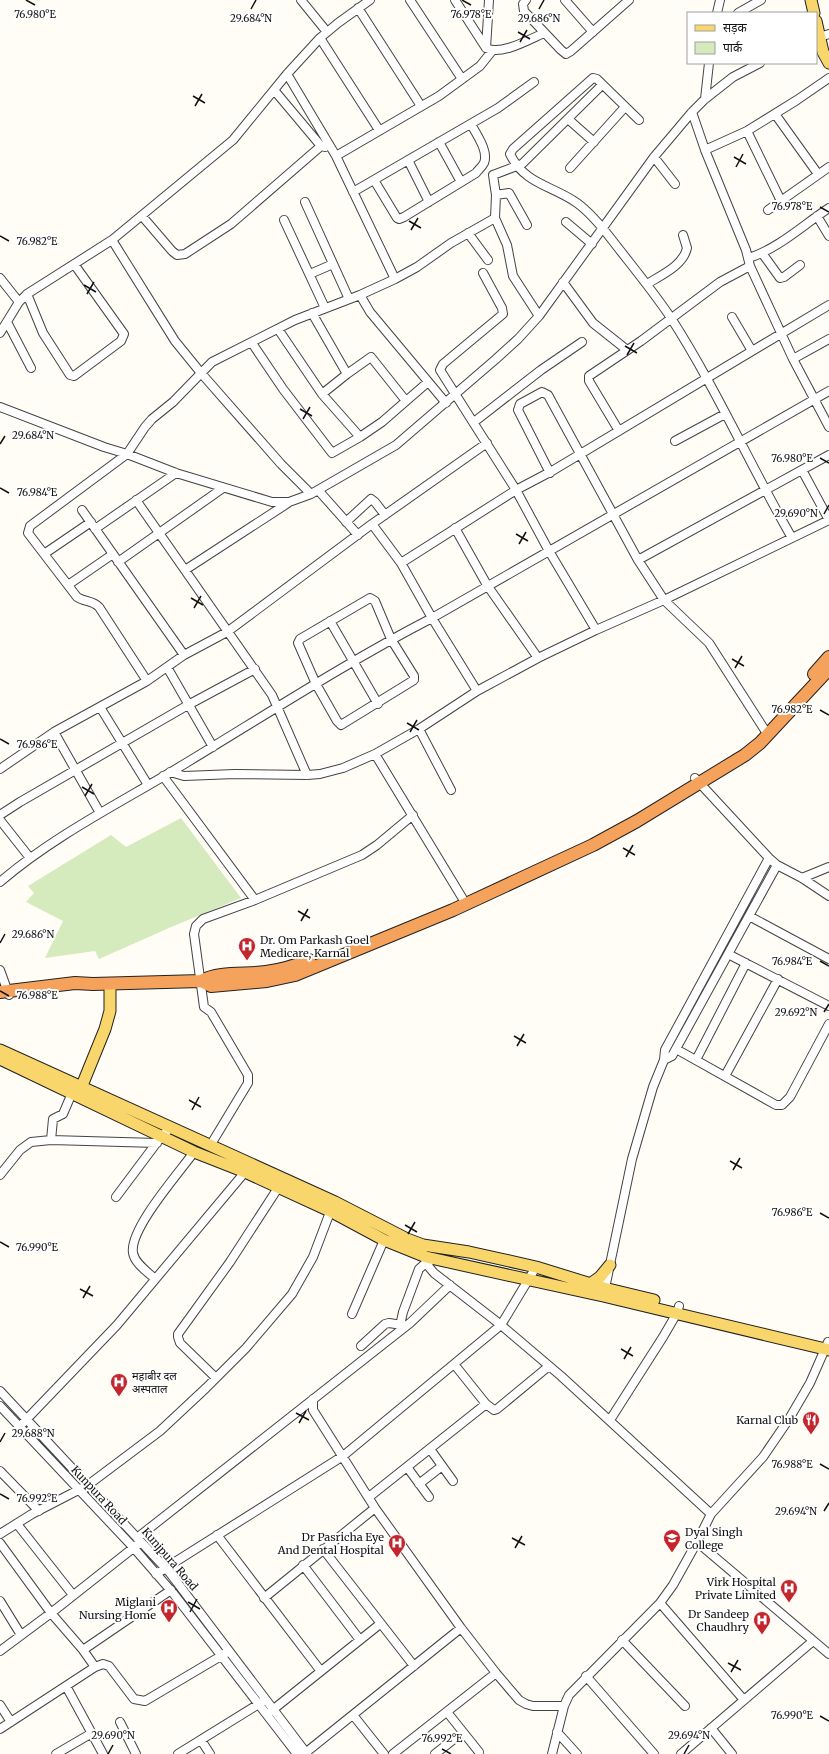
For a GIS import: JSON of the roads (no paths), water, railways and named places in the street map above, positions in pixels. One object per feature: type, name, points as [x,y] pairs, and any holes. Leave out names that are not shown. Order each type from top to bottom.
[{"type":"highway","points":[[766,731],[829,657]]},
{"type":"highway","points":[[4,994],[75,983],[110,984],[201,981],[210,976],[267,972],[296,966],[464,900],[592,837],[698,780],[716,765],[766,731],[829,669]]},
{"type":"main road","points":[[811,0],[814,12]]},
{"type":"main road","points":[[817,24],[822,36],[823,52],[829,63]]},
{"type":"main road","points":[[77,1090],[105,1029],[110,1012],[110,984]]},
{"type":"main road","points":[[0,1050],[45,1075],[210,1146],[299,1192],[363,1222],[423,1245],[469,1252],[536,1267],[590,1284],[604,1292]]},
{"type":"main road","points":[[0,1059],[45,1075]]},
{"type":"main road","points":[[77,1090],[159,1140],[245,1172],[278,1188],[299,1192]]},
{"type":"main road","points":[[363,1222],[384,1240],[427,1259],[604,1292],[828,1346]]},
{"type":"main road","points":[[590,1284],[603,1274],[610,1265]]},
{"type":"street","points":[[301,0],[327,32]]},
{"type":"street","points":[[0,332],[19,302],[27,294],[112,240],[233,140],[287,74],[320,38],[370,0]]},
{"type":"street","points":[[410,0],[462,79]]},
{"type":"street","points":[[455,0],[489,49]]},
{"type":"street","points":[[336,156],[421,106],[480,66],[489,49],[489,0]]},
{"type":"street","points":[[526,0],[523,4],[524,11],[566,54],[572,51],[624,2]]},
{"type":"street","points":[[566,0],[593,32]]},
{"type":"street","points":[[717,12],[720,0]]},
{"type":"street","points":[[740,12],[761,0]]},
{"type":"street","points":[[358,8],[421,106]]},
{"type":"street","points":[[489,49],[506,49],[544,33]]},
{"type":"street","points":[[320,38],[379,130]]},
{"type":"street","points":[[705,99],[710,64]]},
{"type":"street","points":[[185,570],[289,502],[318,490],[396,445],[456,395],[518,339],[539,316],[654,157],[692,112],[705,99],[733,77],[758,64]]},
{"type":"street","points":[[287,74],[325,146]]},
{"type":"street","points":[[639,120],[595,78],[589,80],[513,149],[510,154],[518,167],[533,180],[578,204],[603,229],[647,284],[671,318],[707,378],[764,490],[792,538]]},
{"type":"street","points":[[705,150],[747,131],[829,78]]},
{"type":"street","points":[[353,192],[498,108],[534,82]]},
{"type":"street","points":[[539,316],[514,276],[507,245],[496,218],[496,195],[493,174],[518,167],[602,85]]},
{"type":"street","points":[[274,90],[336,156],[395,279]]},
{"type":"street","points":[[570,168],[625,107]]},
{"type":"street","points":[[692,112],[705,150],[749,262],[793,359],[829,427]]},
{"type":"street","points":[[775,114],[818,174]]},
{"type":"street","points":[[568,119],[594,142]]},
{"type":"street","points":[[374,180],[398,218],[404,217],[476,173],[484,162],[482,146],[471,124]]},
{"type":"street","points":[[747,131],[781,201]]},
{"type":"street","points":[[438,142],[461,182]]},
{"type":"street","points":[[142,216],[172,251],[177,255],[185,254],[231,224],[325,146]]},
{"type":"street","points":[[654,157],[675,184]]},
{"type":"street","points":[[408,160],[429,202]]},
{"type":"street","points":[[768,210],[829,167]]},
{"type":"street","points":[[496,195],[508,193],[527,224]]},
{"type":"street","points":[[305,202],[349,299]]},
{"type":"street","points":[[619,431],[588,378],[590,374],[627,350],[720,282],[829,208]]},
{"type":"street","points":[[817,216],[829,236]]},
{"type":"street","points":[[147,681],[99,607],[92,602],[79,599],[28,533],[30,526],[127,454],[145,427],[173,402],[212,362],[312,313],[360,295],[395,279],[417,267],[451,243],[496,218]]},
{"type":"street","points":[[284,220],[325,308]]},
{"type":"street","points":[[566,222],[592,244]]},
{"type":"street","points":[[468,233],[488,260]]},
{"type":"street","points":[[647,284],[676,265],[684,257],[687,248],[683,235]]},
{"type":"street","points":[[112,240],[175,341],[281,464],[310,494]]},
{"type":"street","points":[[762,253],[780,278],[784,277],[800,265]]},
{"type":"street","points":[[27,294],[46,339],[70,375],[74,376],[121,341],[124,334],[74,264]]},
{"type":"street","points":[[310,274],[333,264]]},
{"type":"street","points":[[483,273],[502,308],[503,314],[440,366],[440,370],[516,490],[549,551],[596,630]]},
{"type":"street","points":[[0,278],[19,302]]},
{"type":"street","points":[[563,282],[594,324],[627,350]]},
{"type":"street","points":[[360,295],[370,312],[446,402]]},
{"type":"street","points":[[401,563],[516,490],[550,473],[829,305]]},
{"type":"street","points":[[312,313],[347,374]]},
{"type":"street","points":[[732,318],[752,350]]},
{"type":"street","points":[[7,322],[30,368]]},
{"type":"street","points":[[278,329],[322,394],[360,438]]},
{"type":"street","points":[[793,359],[829,339]]},
{"type":"street","points":[[474,422],[541,370],[582,342]]},
{"type":"street","points":[[252,343],[283,389],[330,452],[334,452],[360,438],[382,422],[428,382]]},
{"type":"street","points":[[322,394],[347,374],[372,357],[406,401]]},
{"type":"street","points":[[0,882],[30,858],[100,813],[213,747],[391,639],[432,618],[487,585],[613,515],[829,391]]},
{"type":"street","points":[[550,473],[518,410],[520,404],[542,392],[546,393],[638,560],[664,600],[709,643],[766,731]]},
{"type":"street","points":[[0,407],[104,448],[127,454],[176,473],[272,502],[289,502]]},
{"type":"street","points":[[675,441],[725,414]]},
{"type":"street","points":[[0,769],[54,732],[147,681],[184,655],[227,632],[372,524],[487,443]]},
{"type":"street","points":[[638,560],[829,455]]},
{"type":"street","points":[[167,774],[184,776],[235,774],[320,774],[343,768],[375,754],[419,729],[477,692],[538,658],[664,600],[829,520],[802,470]]},
{"type":"street","points":[[44,554],[136,500],[176,473]]},
{"type":"street","points":[[118,562],[223,488]]},
{"type":"street","points":[[318,490],[358,535]]},
{"type":"street","points":[[136,500],[227,632],[255,669],[278,708],[307,775]]},
{"type":"street","points":[[346,522],[371,500],[375,502],[385,515]]},
{"type":"street","points":[[82,510],[184,655]]},
{"type":"street","points":[[372,524],[401,563],[432,618],[477,692]]},
{"type":"street","points":[[455,528],[487,585],[538,658]]},
{"type":"street","points":[[68,585],[113,554]]},
{"type":"street","points":[[370,598],[375,601],[391,639],[414,679],[412,682],[378,704],[340,724],[316,684],[297,644],[300,639],[330,621],[370,598]]},
{"type":"street","points":[[330,621],[378,704]]},
{"type":"street","points":[[167,667],[213,747]]},
{"type":"street","points":[[0,815],[188,704],[255,669]]},
{"type":"street","points":[[100,707],[148,785]]},
{"type":"street","points":[[419,729],[451,790]]},
{"type":"street","points":[[54,732],[100,813]]},
{"type":"street","points":[[375,754],[464,900]]},
{"type":"street","points":[[167,774],[255,900]]},
{"type":"street","points":[[698,780],[769,858],[777,865],[802,878],[829,896]]},
{"type":"street","points":[[210,1146],[248,1083],[248,1075],[211,1012],[204,1007],[194,934],[196,926],[203,919],[255,900],[362,855],[377,845],[413,815]]},
{"type":"street","points":[[0,820],[30,858]]},
{"type":"street","points":[[604,1292],[634,1152],[653,1087],[664,1060],[665,1050],[769,858]]},
{"type":"street","points":[[664,1060],[672,1056],[777,865]]},
{"type":"street","points":[[802,878],[829,867]]},
{"type":"street","points":[[749,916],[829,959]]},
{"type":"street","points":[[728,954],[829,1006]]},
{"type":"street","points":[[696,1060],[746,963]]},
{"type":"street","points":[[0,970],[4,994]]},
{"type":"street","points":[[725,1076],[778,979]]},
{"type":"street","points":[[676,1049],[776,1105],[782,1105],[790,1097],[829,1024]]},
{"type":"street","points":[[51,1140],[53,1119],[63,1114],[77,1090]]},
{"type":"street","points":[[116,1197],[159,1140],[170,1128]]},
{"type":"street","points":[[0,1175],[11,1159],[25,1145],[31,1142],[51,1140],[159,1140]]},
{"type":"street","points":[[155,1279],[135,1259],[133,1254],[134,1239],[143,1221],[194,1152]]},
{"type":"street","points":[[20,1426],[117,1325],[245,1172]]},
{"type":"street","points":[[216,1378],[180,1343],[178,1334],[230,1262],[278,1188]]},
{"type":"street","points":[[0,1534],[88,1485],[160,1431],[216,1378],[246,1348],[292,1294],[313,1257],[332,1207]]},
{"type":"street","points":[[352,1314],[384,1240]]},
{"type":"street","points":[[427,1259],[431,1271],[501,1325],[549,1366],[610,1420],[711,1514]]},
{"type":"street","points":[[403,1326],[403,1312],[419,1269],[427,1259]]},
{"type":"street","points":[[156,1574],[343,1456],[501,1325],[536,1267]]},
{"type":"street","points":[[0,1651],[133,1548],[139,1540],[403,1326],[450,1285]]},
{"type":"street","points":[[610,1420],[678,1310]]},
{"type":"street","points":[[361,1346],[385,1324],[389,1323],[403,1326]]},
{"type":"street","points":[[552,1754],[564,1706],[569,1695],[586,1676],[660,1603],[673,1584],[711,1514],[763,1457],[789,1419],[810,1383],[828,1346]]},
{"type":"street","points":[[454,1364],[486,1404],[491,1408],[497,1409],[549,1366]]},
{"type":"street","name":"Kunjpura Road","points":[[0,1391],[165,1568],[306,1754]]},
{"type":"street","points":[[313,1399],[313,1410],[375,1508],[496,1673],[519,1700],[526,1704],[533,1706],[564,1706]]},
{"type":"street","points":[[369,1497],[486,1404]]},
{"type":"street","name":"Kunpura Road","points":[[0,1406],[79,1489],[171,1590],[297,1754]]},
{"type":"street","points":[[430,1449],[453,1481]]},
{"type":"street","points":[[419,1484],[442,1466]]},
{"type":"street","points":[[407,1467],[428,1497]]},
{"type":"street","points":[[0,1471],[39,1511]]},
{"type":"street","points":[[264,1598],[375,1508]]},
{"type":"street","points":[[17,1524],[72,1595]]},
{"type":"street","points":[[217,1535],[320,1670]]},
{"type":"street","points":[[697,1542],[829,1653]]},
{"type":"street","points":[[0,1543],[51,1613],[84,1650],[95,1667]]},
{"type":"street","points":[[323,1549],[414,1666]]},
{"type":"street","points":[[303,1565],[360,1640]]},
{"type":"street","points":[[84,1650],[171,1590]]},
{"type":"street","points":[[0,1601],[20,1635]]},
{"type":"street","points":[[660,1603],[744,1700]]},
{"type":"street","points":[[267,1715],[320,1670],[380,1624]]},
{"type":"street","points":[[306,1754],[462,1628]]},
{"type":"street","points":[[622,1640],[685,1706]]},
{"type":"street","points":[[681,1754],[813,1641]]},
{"type":"street","points":[[0,1729],[95,1667],[107,1664],[134,1699],[145,1702],[229,1651]]},
{"type":"street","points":[[393,1754],[496,1673]]},
{"type":"street","points":[[586,1676],[654,1754]]},
{"type":"street","points":[[66,1686],[103,1754]]},
{"type":"street","points":[[178,1754],[266,1700]]},
{"type":"street","points":[[0,1706],[11,1722]]},
{"type":"street","points":[[447,1712],[479,1752]]},
{"type":"street","points":[[353,1715],[384,1754]]},
{"type":"street","points":[[120,1722],[136,1754]]},
{"type":"street","points":[[711,1728],[732,1754]]},
{"type":"street","points":[[436,1754],[463,1732]]},
{"type":"street","points":[[557,1732],[577,1754]]},
{"type":"street","points":[[56,1754],[92,1733]]},
{"type":"street","points":[[201,1740],[210,1754]]},
{"type":"place","name":"Dr. Om Parkash Goel Medicare, Karnal","points":[[247,961]]},
{"type":"place","name":"महाबीर दल अस्पताल","points":[[119,1397]]},
{"type":"place","name":"Karnal Club","points":[[811,1435]]},
{"type":"place","name":"Dyal Singh College","points":[[672,1553]]},
{"type":"place","name":"Dr Pasricha Eye And Dental Hospital","points":[[397,1558]]},
{"type":"place","name":"Virk Hospital Private Limited","points":[[789,1603]]},
{"type":"place","name":"Miglani Nursing Home","points":[[169,1623]]},
{"type":"place","name":"Dr Sandeep Chaudhry","points":[[762,1635]]}]
